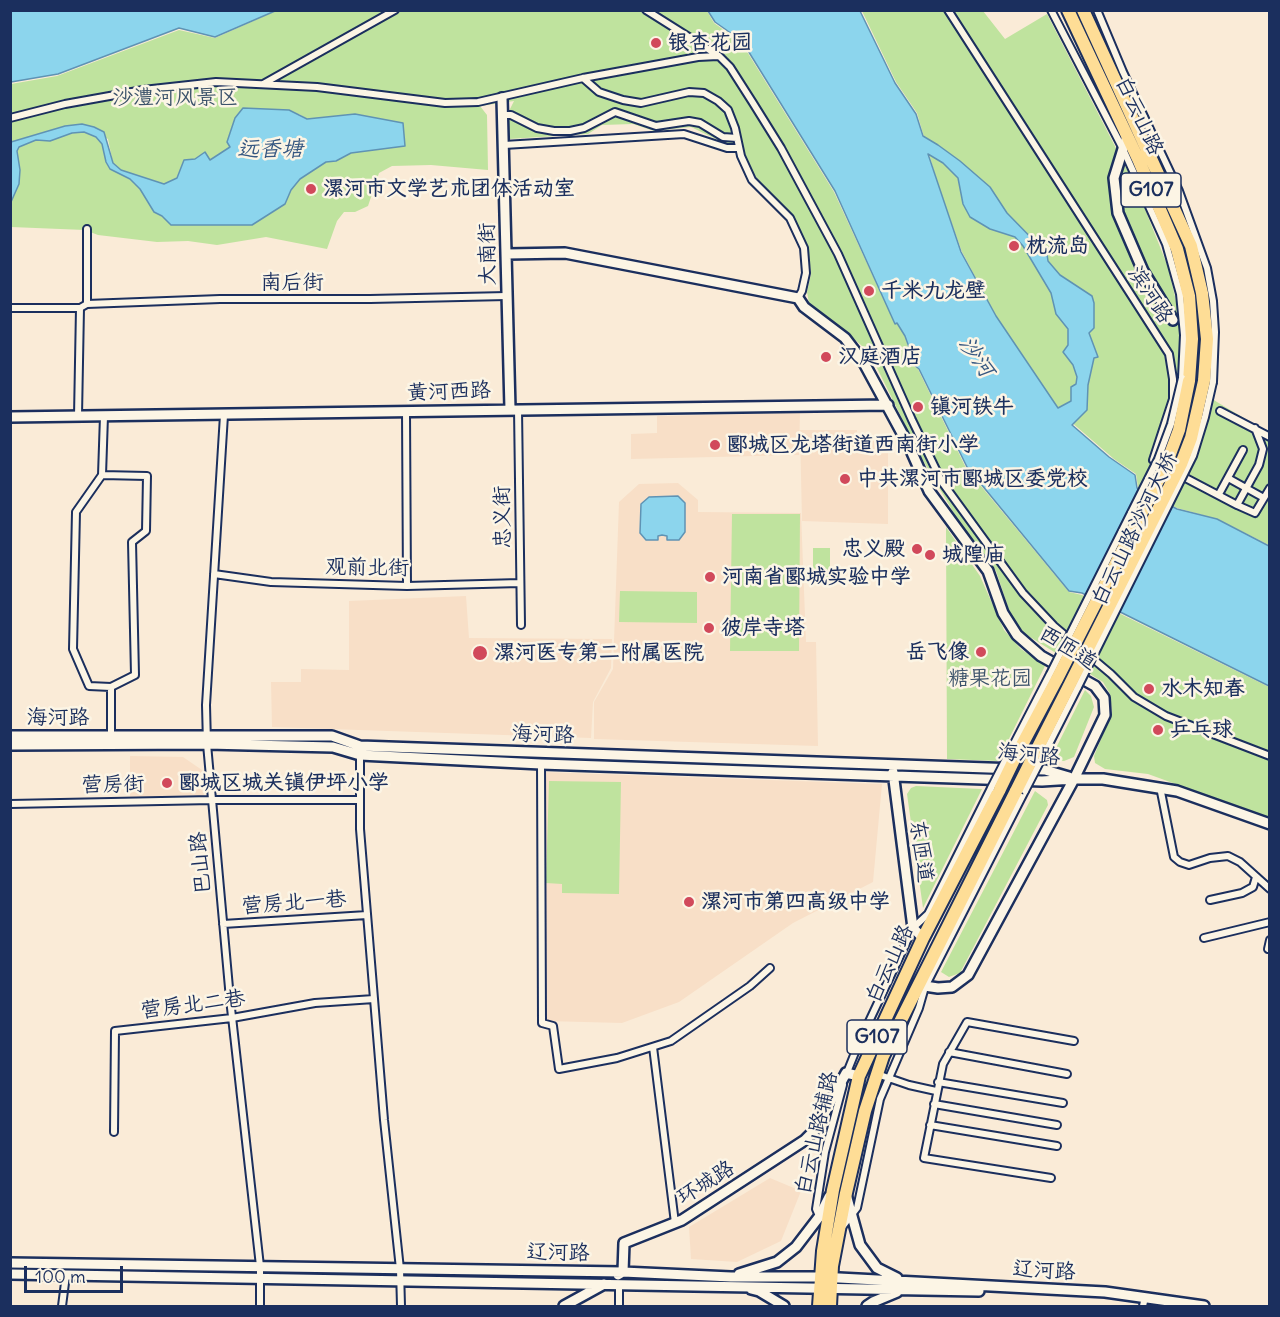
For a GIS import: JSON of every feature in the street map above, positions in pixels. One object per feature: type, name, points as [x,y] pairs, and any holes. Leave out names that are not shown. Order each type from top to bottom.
[{"type":"highway","name":"白云山路","points":[[1068,10],[1177,249],[1189,296],[1192,339],[1185,379]]},
{"type":"highway","name":"白云山路","points":[[1083,10],[1191,246],[1202,293],[1209,381]]},
{"type":"highway","name":"白云山路沙河大桥","points":[[995,789],[1166,465],[1179,430],[1185,379]]},
{"type":"highway","name":"白云山路沙河大桥","points":[[1020,791],[1181,464],[1209,381]]},
{"type":"highway","name":"白云山路","points":[[819,1306],[833,1231],[833,1190],[859,1076],[995,789]]},
{"type":"highway","name":"白云山路","points":[[833,1231],[846,1193],[865,1111],[883,1076],[883,1056],[922,986],[1020,791]]},
{"type":"highway","name":"白云山路","points":[[825,1283],[830,1306]]},
{"type":"street","points":[[262,84],[395,10]]},
{"type":"street","points":[[646,10],[719,56],[730,68],[781,148],[838,254],[942,482],[1023,593],[1054,626],[1111,674],[1134,697],[1166,716],[1269,756]]},
{"type":"street","name":"滨河路","points":[[948,10],[1169,354],[1173,399],[1153,460],[1237,505]]},
{"type":"street","points":[[1051,10],[1123,149],[1166,244],[1180,294],[1185,379]]},
{"type":"street","points":[[1097,10],[1132,93],[1179,191],[1202,251],[1213,301],[1215,332],[1209,381]]},
{"type":"street","points":[[698,57],[702,53],[700,44]]},
{"type":"street","points":[[10,118],[143,90],[209,83],[317,87],[445,103],[478,102],[584,78],[698,57],[719,56]]},
{"type":"street","points":[[584,78],[599,92],[623,100],[641,103],[689,92],[704,93],[728,110],[741,156],[752,180],[790,218],[804,248],[806,273],[798,298]]},
{"type":"street","name":"大南街","points":[[502,98],[507,296],[514,409]]},
{"type":"street","points":[[503,115],[511,115],[537,128],[570,131],[584,128],[615,112],[656,126],[689,121],[700,123],[723,137],[737,138]]},
{"type":"street","points":[[504,145],[684,134],[727,148],[739,148]]},
{"type":"street","points":[[1127,136],[1114,178],[1118,213],[1143,271],[1173,320]]},
{"type":"street","points":[[87,229],[87,304]]},
{"type":"street","points":[[507,254],[565,253],[798,298],[804,307],[845,338],[864,363],[888,405]]},
{"type":"street","name":"南后街","points":[[80,308],[87,304],[220,299],[358,300],[507,296]]},
{"type":"street","points":[[10,308],[80,308],[78,416]]},
{"type":"street","name":"黄河西路","points":[[10,417],[888,405]]},
{"type":"street","name":"西匝道","points":[[888,405],[929,490],[988,571],[1003,613],[1017,635],[1041,656],[1095,686],[1104,698],[1105,715],[1074,779],[969,975],[952,987],[922,986]]},
{"type":"street","name":"忠义街","points":[[514,409],[521,626]]},
{"type":"street","points":[[1220,411],[1269,437]]},
{"type":"street","points":[[406,412],[407,586]]},
{"type":"street","name":"巴山路","points":[[224,414],[206,705],[207,740],[232,1018],[260,1266],[260,1306]]},
{"type":"street","points":[[102,475],[147,476],[146,531],[132,542],[135,675],[111,687],[88,686],[73,649],[76,512],[102,475],[104,416]]},
{"type":"street","points":[[1255,428],[1263,449],[1259,465],[1237,505],[1255,513],[1269,488]]},
{"type":"street","points":[[1219,494],[1243,450]]},
{"type":"street","points":[[1228,478],[1264,498]]},
{"type":"street","name":"观前北街","points":[[214,574],[270,582],[407,586],[520,583]]},
{"type":"street","points":[[111,687],[111,740]]},
{"type":"street","name":"海河路","points":[[10,736],[111,740],[207,740],[333,747],[541,764],[1042,782],[1103,779],[1177,791],[1269,824]]},
{"type":"street","name":"海河路","points":[[10,745],[111,740]]},
{"type":"street","points":[[360,751],[360,829],[384,1120],[401,1280],[401,1306]]},
{"type":"street","name":"海河路","points":[[360,751],[1045,770],[1074,779]]},
{"type":"street","points":[[541,764],[542,1023],[553,1026],[560,1069],[617,1058],[671,1041],[750,986],[770,968]]},
{"type":"street","name":"东匝道","points":[[892,764],[914,928]]},
{"type":"street","points":[[1160,788],[1174,857],[1189,865],[1210,858],[1228,856],[1240,862],[1269,889]]},
{"type":"street","name":"白云山路辅路","points":[[833,1231],[819,1216],[816,1209],[825,1152],[846,1073],[914,928],[928,914],[995,789]]},
{"type":"street","name":"营房街","points":[[10,804],[360,800]]},
{"type":"street","points":[[1210,900],[1242,893],[1253,887],[1256,877]]},
{"type":"street","name":"营房北一巷","points":[[223,924],[367,915]]},
{"type":"street","points":[[1204,938],[1269,922]]},
{"type":"street","points":[[914,928],[923,938]]},
{"type":"street","points":[[1268,949],[1269,940]]},
{"type":"street","name":"营房北二巷","points":[[114,1131],[115,1031],[232,1018],[315,1003],[374,999]]},
{"type":"street","points":[[1051,1178],[924,1158],[943,1064],[967,1022],[1074,1041]]},
{"type":"street","points":[[653,1047],[675,1223]]},
{"type":"street","points":[[949,1053],[1067,1074]]},
{"type":"street","points":[[846,1073],[859,1076]]},
{"type":"street","name":"环城路","points":[[623,1272],[624,1244],[675,1223],[805,1140],[816,1129],[846,1073]]},
{"type":"street","points":[[833,1231],[857,1208],[883,1076],[936,1091]]},
{"type":"street","points":[[938,1082],[1063,1103]]},
{"type":"street","points":[[934,1104],[1057,1125]]},
{"type":"street","points":[[930,1125],[1057,1146]]},
{"type":"street","points":[[731,1281],[777,1262],[796,1247],[819,1216],[833,1190]]},
{"type":"street","points":[[846,1193],[860,1245],[877,1268],[902,1285],[867,1306]]},
{"type":"street","name":"辽河路","points":[[10,1263],[623,1272],[731,1281]]},
{"type":"street","points":[[564,1306],[623,1272]]},
{"type":"street","name":"辽河路","points":[[10,1274],[604,1284],[731,1281],[902,1285],[1105,1292],[1144,1302],[1204,1306]]},
{"type":"street","points":[[62,1306],[66,1275]]},
{"type":"street","points":[[731,1281],[759,1291],[784,1306]]},
{"type":"street","points":[[619,1284],[619,1306]]},
{"type":"shaded area","name":"郾城区龙塔街道西南街小学","points":[[800,413],[799,455],[631,459],[631,434],[657,433],[657,416]]},
{"type":"shaded area","name":"中共漯河市郾城区委党校","points":[[800,430],[857,430],[857,435],[888,436],[888,524],[802,521]]},
{"type":"shaded area","name":"河南省郾城实验中学","points":[[678,483],[698,500],[698,512],[801,513],[806,642],[816,642],[818,746],[594,739],[594,702],[613,669],[619,502],[639,484]]},
{"type":"shaded area","name":"漯河医专第二附属医院","points":[[466,596],[469,638],[612,639],[611,668],[593,702],[591,738],[272,727],[271,682],[301,682],[301,669],[349,670],[349,601]]},
{"type":"shaded area","name":"郾城区城关镇伊坪小学","points":[[130,756],[183,757],[202,770],[204,797],[130,799]]},
{"type":"shaded area","name":"漯河市第四高级中学","points":[[544,772],[882,784],[873,882],[793,923],[679,1002],[622,1023],[546,1021]]},
{"type":"shaded area","points":[[770,1178],[801,1191],[781,1241],[737,1262],[691,1259],[689,1227]]},
{"type":"green space","name":"沙澧河风景区","points":[[278,10],[707,11],[714,23],[741,42],[834,192],[895,324],[897,323],[905,336],[909,350],[907,352],[918,369],[966,468],[1069,592],[1082,595],[1269,687],[1269,818],[1148,774],[1105,769],[1095,763],[1094,756],[1112,712],[1110,694],[1103,682],[1025,634],[1011,616],[996,571],[966,534],[921,457],[876,366],[862,346],[809,303],[807,292],[811,274],[808,247],[796,221],[755,176],[743,145],[733,146],[691,127],[654,131],[633,124],[602,125],[588,134],[509,139],[509,111],[514,101],[480,106],[487,115],[488,170],[431,165],[392,166],[379,173],[368,206],[355,212],[344,212],[337,221],[327,249],[266,237],[217,245],[188,241],[157,242],[98,235],[85,230],[11,227],[10,202],[19,184],[17,151],[19,147],[36,140],[50,141],[72,133],[84,132],[96,137],[102,144],[110,169],[130,179],[140,189],[154,212],[162,216],[285,204],[291,190],[300,179],[326,162],[336,161],[351,153],[378,149],[403,123],[355,114],[307,119],[299,114],[230,134],[227,142],[230,147],[210,160],[184,160],[177,178],[164,184],[121,170],[113,163],[108,139],[82,124],[65,126],[11,142],[11,84],[57,76],[179,30],[215,38]]},
{"type":"green space","points":[[862,11],[983,11],[1005,39],[1047,14],[1137,189],[1168,267],[1176,301],[1180,335],[1179,376],[1269,433],[1269,545],[1217,519],[1177,508],[1138,487],[1136,474],[1114,459],[1070,421],[1051,400],[996,316],[962,252],[939,188],[917,113],[896,82]]},
{"type":"green space","points":[[732,514],[800,514],[799,651],[730,651]]},
{"type":"green space","name":"糖果花园","points":[[946,527],[980,576],[1004,630],[1021,649],[1045,666],[998,761],[947,759]]},
{"type":"green space","points":[[813,548],[830,548],[830,578],[813,579]]},
{"type":"green space","points":[[620,591],[697,592],[697,623],[619,622]]},
{"type":"green space","points":[[1085,690],[1091,696],[1094,707],[1074,757],[1064,761],[1050,760]]},
{"type":"green space","points":[[549,781],[621,782],[619,894],[562,893],[562,884],[546,883]]},
{"type":"green space","points":[[916,786],[982,789],[923,908],[907,794],[911,788]]},
{"type":"green space","points":[[1035,791],[1047,800],[1048,805],[960,973],[949,977],[941,972]]},
{"type":"water","points":[[11,10],[275,11],[215,37],[179,28],[58,74],[11,82]]},
{"type":"water","name":"沙河","points":[[708,11],[860,11],[895,83],[916,114],[923,136],[960,161],[990,187],[1007,213],[1047,254],[1048,261],[1060,275],[1092,296],[1094,328],[1089,333],[1098,357],[1094,358],[1088,385],[1087,410],[1072,425],[1109,457],[1135,475],[1137,488],[1177,509],[1217,519],[1269,546],[1269,686],[1082,593],[1069,591],[967,467],[919,369],[914,365],[908,352],[910,350],[905,336],[897,323],[895,324],[835,191],[742,41],[715,22]],"holes":[[[928,154],[943,163],[958,178],[963,204],[970,217],[990,229],[1015,237],[1023,246],[1051,293],[1056,314],[1068,329],[1068,345],[1063,352],[1073,365],[1077,377],[1076,384],[1071,387],[1071,401],[1058,408],[996,316],[961,252]]]},
{"type":"water","name":"远香塘","points":[[243,108],[289,110],[307,119],[355,114],[403,123],[405,146],[351,153],[336,161],[326,162],[300,179],[291,190],[285,204],[252,225],[171,225],[154,212],[140,189],[130,179],[110,169],[102,144],[96,137],[84,132],[72,133],[50,141],[36,140],[19,147],[17,151],[20,170],[19,184],[11,202],[11,142],[65,126],[82,124],[94,127],[104,132],[113,163],[121,170],[164,184],[177,178],[184,160],[195,159],[205,152],[210,160],[230,147],[227,142],[235,118]]},
{"type":"water","points":[[678,496],[685,503],[685,532],[679,540],[667,540],[667,536],[662,535],[658,536],[658,540],[646,540],[640,533],[641,504],[649,497]]},
{"type":"place","name":"银杏花园","points":[[656,43]]},
{"type":"place","name":"漯河市文学艺术团体活动室","points":[[311,189]]},
{"type":"place","name":"枕流岛","points":[[1014,246]]},
{"type":"place","name":"千米九龙壁","points":[[869,291]]},
{"type":"place","name":"汉庭酒店","points":[[826,357]]},
{"type":"place","name":"镇河铁牛","points":[[918,407]]},
{"type":"place","name":"郾城区龙塔街道西南街小学","points":[[715,445]]},
{"type":"place","name":"中共漯河市郾城区委党校","points":[[845,479]]},
{"type":"place","name":"忠义殿","points":[[917,549]]},
{"type":"place","name":"城隍庙","points":[[930,555]]},
{"type":"place","name":"河南省郾城实验中学","points":[[710,577]]},
{"type":"place","name":"彼岸寺塔","points":[[709,628]]},
{"type":"place","name":"岳飞像","points":[[981,652]]},
{"type":"place","name":"漯河医专第二附属医院","points":[[480,653]]},
{"type":"place","name":"水木知春","points":[[1149,689]]},
{"type":"place","name":"乒乓球","points":[[1158,730]]},
{"type":"place","name":"郾城区城关镇伊坪小学","points":[[167,783]]},
{"type":"place","name":"漯河市第四高级中学","points":[[689,902]]}]
